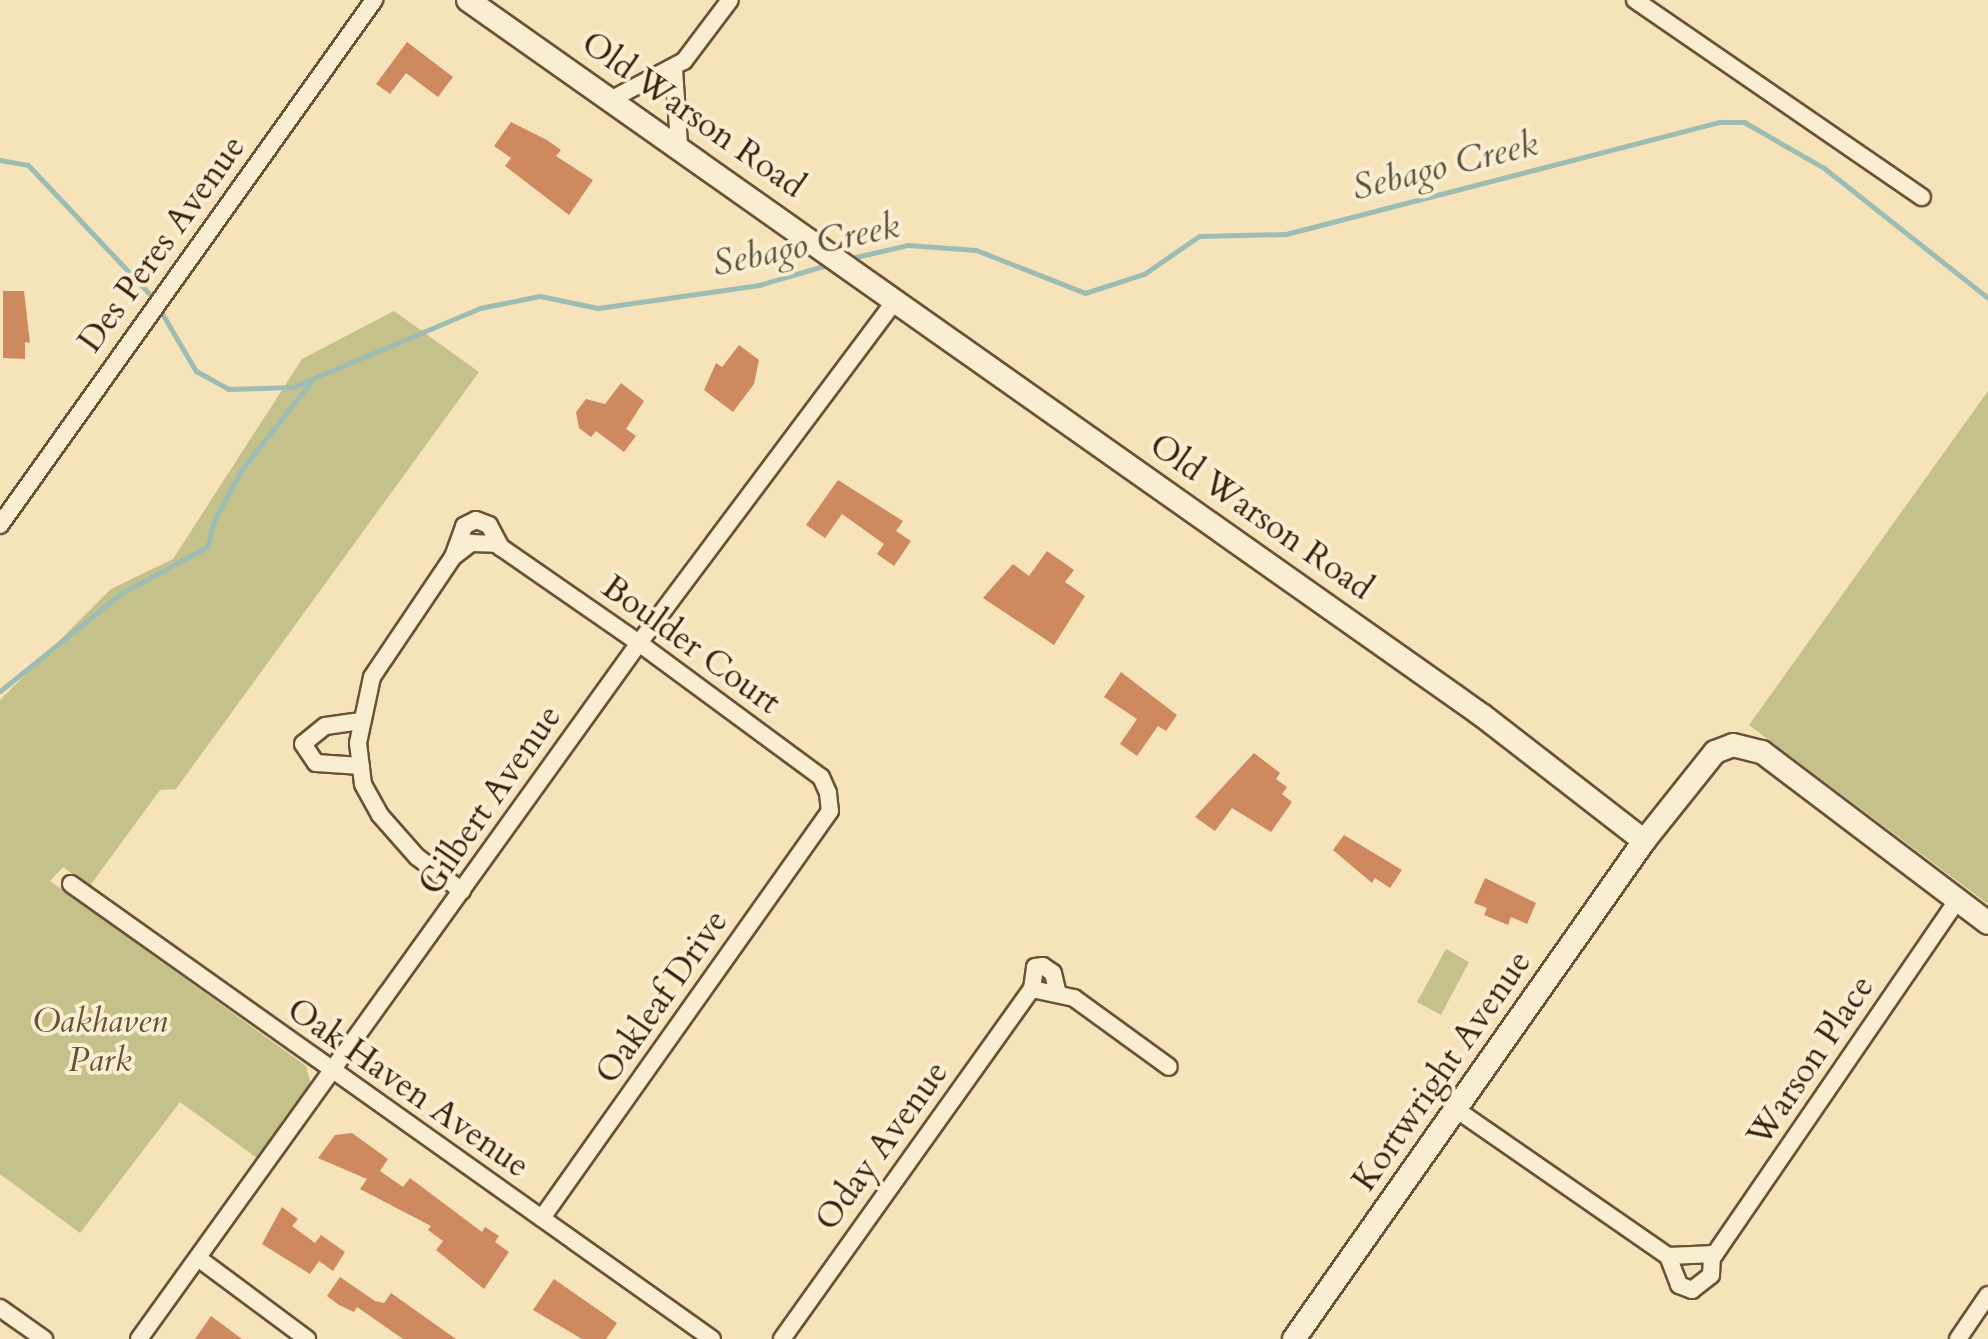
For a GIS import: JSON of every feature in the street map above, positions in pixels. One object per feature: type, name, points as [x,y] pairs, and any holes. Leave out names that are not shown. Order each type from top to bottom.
[{"type":"street","name":"Des Peres Avenue","points":[[0,525],[374,0]]},
{"type":"street","name":"Old Warson Road","points":[[468,0],[614,98],[1483,716],[1644,841]]},
{"type":"street","points":[[614,98],[674,69],[730,0]]},
{"type":"street","points":[[1635,0],[1922,197]]},
{"type":"street","points":[[674,69],[679,145]]},
{"type":"street","name":"Gilbert Avenue","points":[[139,1339],[639,643],[896,299]]},
{"type":"street","name":"Boulder Court","points":[[361,766],[361,721],[372,677],[453,557],[464,526],[476,520],[489,525],[498,546],[639,643],[821,777],[830,811]]},
{"type":"street","points":[[361,721],[325,726],[303,744],[316,763],[361,766],[363,784],[396,837],[462,891]]},
{"type":"street","points":[[1644,841],[1715,752],[1748,746],[1988,923]]},
{"type":"street","name":"Oakleaf Drive","points":[[542,1218],[830,811]]},
{"type":"street","name":"Kortwright Avenue","points":[[1294,1339],[1644,841]]},
{"type":"street","name":"Oak Haven Avenue","points":[[71,884],[712,1339]]},
{"type":"street","name":"Warson Place","points":[[1457,1110],[1668,1256],[1679,1285],[1692,1290],[1711,1275],[1712,1254],[1957,900]]},
{"type":"street","name":"Oday Avenue","points":[[782,1339],[1032,989],[1035,967],[1043,966],[1053,973],[1057,990]]},
{"type":"street","points":[[1032,989],[1057,990],[1169,1067]]},
{"type":"street","points":[[1668,1256],[1712,1254]]},
{"type":"street","points":[[198,1258],[307,1339]]},
{"type":"street","points":[[1958,1339],[1988,1295]]},
{"type":"street","points":[[0,1308],[44,1339]]},
{"type":"green space","name":"Oakhaven Park","points":[[394,311],[479,372],[176,789],[160,790],[89,887],[63,867],[50,881],[306,1066],[311,1085],[257,1158],[180,1102],[80,1233],[0,1174],[0,700],[111,589],[173,559],[302,359]]},
{"type":"green space","points":[[1988,391],[1988,904],[1749,725]]},
{"type":"green space","points":[[1446,949],[1469,962],[1441,1015],[1417,1002]]},
{"type":"building","points":[[407,42],[453,77],[438,97],[406,73],[390,94],[376,84]]},
{"type":"building","points":[[511,122],[547,140],[561,150],[556,156],[593,180],[569,215],[505,166],[511,158],[494,146]]},
{"type":"building","points":[[3,291],[24,291],[30,343],[25,342],[25,359],[3,358]]},
{"type":"building","points":[[739,345],[759,360],[754,384],[733,412],[704,390],[716,363],[722,367]]},
{"type":"building","points":[[621,383],[644,401],[626,429],[636,436],[624,452],[596,431],[591,437],[579,428],[576,412],[586,399],[605,404]]},
{"type":"building","points":[[838,480],[903,521],[896,531],[911,541],[894,566],[877,554],[884,544],[842,514],[825,538],[806,525]]},
{"type":"building","points":[[1047,551],[1074,570],[1065,582],[1085,596],[1054,645],[983,598],[1013,564],[1029,576]]},
{"type":"building","points":[[1121,672],[1177,715],[1166,731],[1158,726],[1137,756],[1120,744],[1137,719],[1104,697]]},
{"type":"building","points":[[1254,753],[1280,773],[1276,779],[1287,787],[1282,794],[1292,802],[1271,832],[1232,808],[1215,831],[1195,817]]},
{"type":"building","points":[[1344,835],[1402,870],[1390,888],[1375,878],[1372,883],[1333,850]]},
{"type":"building","points":[[1485,878],[1536,903],[1527,924],[1511,917],[1508,925],[1484,915],[1487,908],[1474,903]]},
{"type":"building","points":[[352,1133],[388,1159],[380,1171],[403,1187],[410,1178],[482,1232],[485,1227],[499,1236],[495,1242],[509,1252],[484,1289],[436,1250],[443,1241],[428,1230],[431,1226],[360,1189],[367,1179],[318,1158],[335,1135]]},
{"type":"building","points":[[282,1207],[298,1219],[292,1226],[315,1243],[321,1235],[345,1252],[333,1271],[319,1261],[310,1274],[262,1244]]},
{"type":"building","points":[[340,1277],[375,1301],[384,1303],[391,1293],[456,1339],[403,1339],[357,1307],[354,1312],[339,1305],[327,1296]]},
{"type":"building","points":[[554,1279],[617,1323],[606,1339],[582,1339],[533,1310]]},
{"type":"building","points":[[211,1316],[242,1339],[195,1339]]},
{"type":"waterway","name":"Sebago Creek","points":[[847,259],[908,245],[976,250],[1085,293],[1144,274],[1199,236],[1286,234],[1720,122],[1744,122],[1824,168],[1988,298]]},
{"type":"waterway","name":"Sebago Creek","points":[[0,160],[28,165],[156,301]]},
{"type":"waterway","name":"Sebago Creek","points":[[160,310],[196,371],[228,389],[293,387],[480,308],[540,296],[598,308],[759,285],[830,264]]},
{"type":"waterway","points":[[0,691],[120,594],[207,547],[215,518],[242,469],[310,383]]}]
